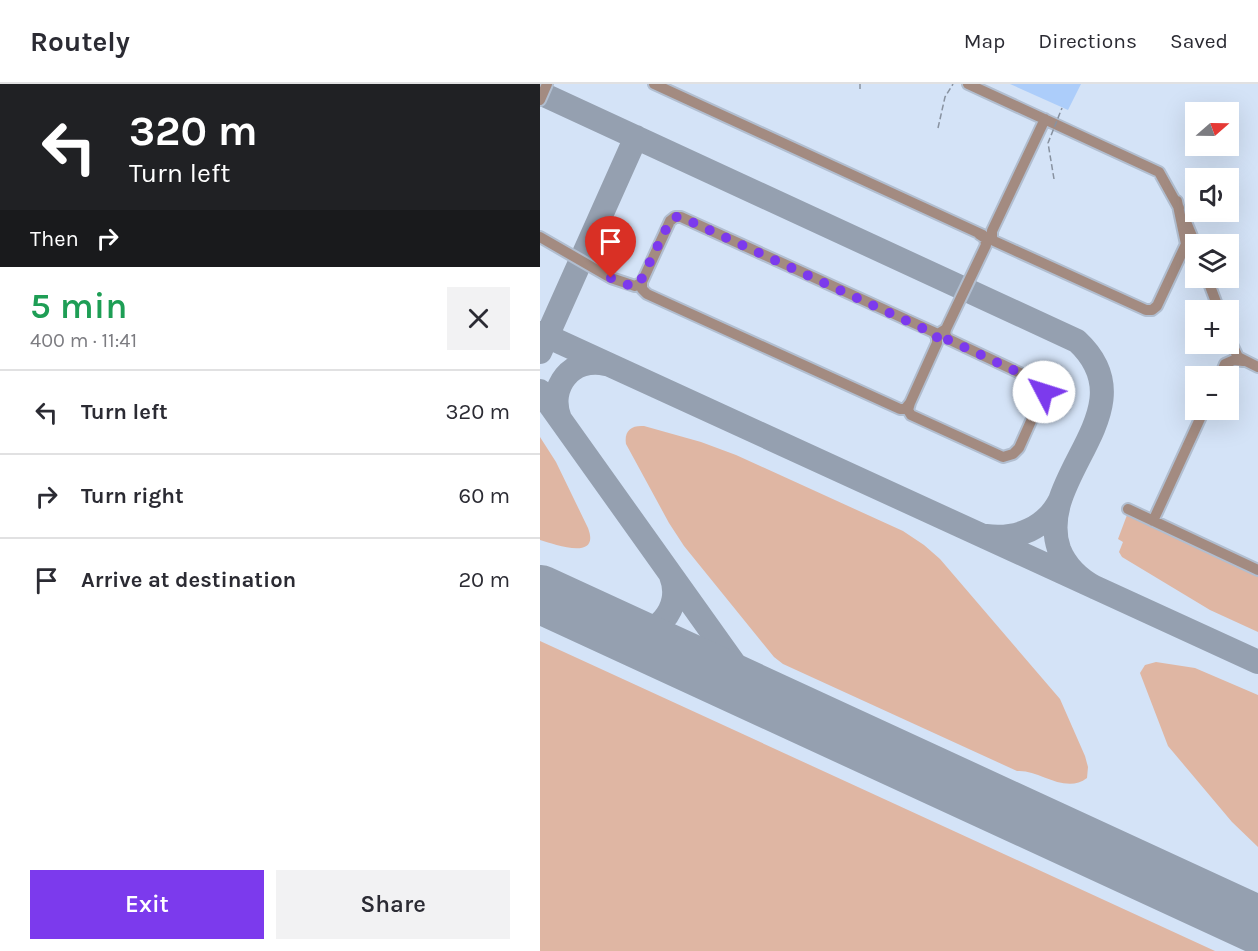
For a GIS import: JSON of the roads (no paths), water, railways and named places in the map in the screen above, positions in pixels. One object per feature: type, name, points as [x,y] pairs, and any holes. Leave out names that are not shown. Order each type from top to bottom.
[{"type":"lane","points":[[540,100],[547,84]]},
{"type":"lane","points":[[654,84],[979,234],[992,244],[1146,310],[1151,310],[1156,306],[1186,244],[1177,201]]},
{"type":"lane","points":[[968,84],[1159,172],[1177,201],[1191,234]]},
{"type":"lane","points":[[948,334],[992,244],[992,231],[1045,119]]},
{"type":"lane","points":[[909,403],[904,409],[900,409],[870,396],[647,294],[642,289],[642,282],[670,221],[675,217],[680,217],[936,338]]},
{"type":"lane","points":[[979,234],[986,235],[992,231]]},
{"type":"lane","points":[[540,237],[611,278],[631,286],[642,282]]},
{"type":"lane","points":[[940,334],[948,334],[1043,386],[1044,392],[1019,448],[1013,454],[1003,457],[911,415],[908,410],[909,403],[936,338],[940,334]]},
{"type":"lane","points":[[1236,354],[1243,361]]},
{"type":"lane","points":[[1224,366],[1234,360],[1258,367]]},
{"type":"lane","points":[[1153,521],[1199,420]]},
{"type":"lane","points":[[1128,509],[1258,570]]}]
